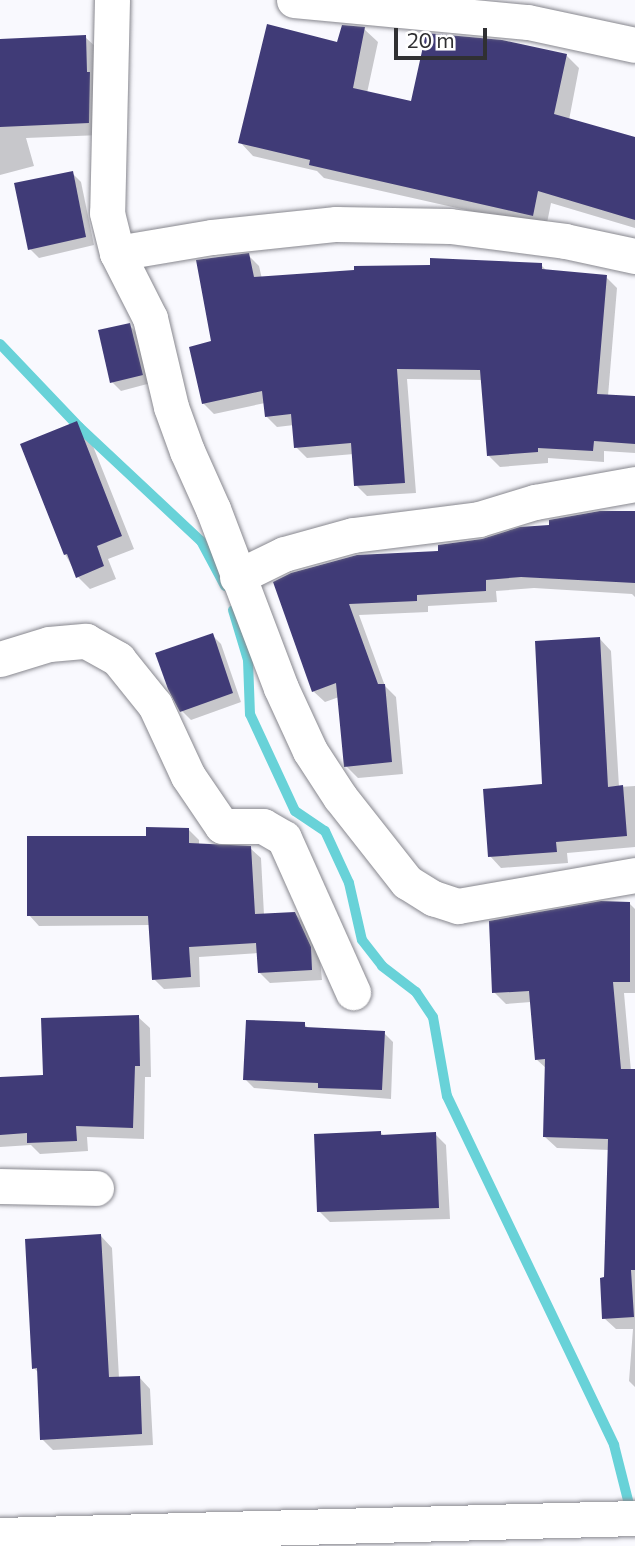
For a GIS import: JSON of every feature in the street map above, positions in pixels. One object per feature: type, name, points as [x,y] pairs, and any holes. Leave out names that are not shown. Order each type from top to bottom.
[{"type":"street","points":[[112,0],[107,213],[117,253],[150,318],[171,407],[237,577],[310,751],[340,797],[407,882],[433,898],[458,906],[635,875]]},
{"type":"street","points":[[294,0],[528,11],[635,46]]},
{"type":"street","points":[[117,253],[237,233],[336,224],[450,226],[565,241],[635,256]]},
{"type":"street","points":[[237,577],[284,554],[353,534],[479,519],[535,502],[635,484]]},
{"type":"street","points":[[0,659],[49,644],[86,641],[118,659],[155,705],[188,776],[222,826],[263,826],[284,838],[353,992]]},
{"type":"street","points":[[0,1186],[96,1188]]},
{"type":"street","points":[[0,1535],[629,1518]]},
{"type":"building","points":[[267,24],[337,42],[342,25],[365,27],[353,88],[411,101],[426,33],[502,40],[567,54],[554,114],[635,137],[635,220],[538,191],[533,216],[309,165],[310,160],[238,143]]},
{"type":"building","points":[[86,35],[87,72],[90,72],[89,123],[0,127],[0,39]]},
{"type":"building","points":[[73,171],[86,237],[28,250],[14,183]]},
{"type":"building","points":[[249,253],[254,277],[354,270],[354,266],[430,265],[430,258],[542,263],[542,269],[607,275],[597,394],[635,396],[635,444],[594,441],[593,451],[538,448],[538,452],[487,456],[480,370],[397,369],[405,483],[354,486],[351,443],[294,448],[291,414],[265,417],[262,391],[202,404],[189,347],[211,341],[196,260]]},
{"type":"building","points":[[130,323],[143,375],[110,383],[98,330]]},
{"type":"building","points":[[77,421],[122,536],[97,546],[104,566],[76,578],[67,554],[64,555],[20,444]]},
{"type":"building","points":[[600,511],[635,511],[635,583],[521,577],[486,580],[486,591],[417,595],[417,601],[349,604],[378,684],[385,684],[392,762],[344,767],[336,683],[312,692],[273,582],[291,573],[357,555],[438,551],[438,545],[482,539],[520,527],[549,525],[549,520]]},
{"type":"building","points":[[213,633],[233,693],[180,712],[155,653]]},
{"type":"building","points":[[600,637],[608,787],[623,785],[627,836],[556,842],[557,852],[488,857],[483,789],[542,784],[535,641]]},
{"type":"building","points":[[146,827],[189,828],[189,843],[251,846],[255,914],[295,912],[311,947],[312,970],[258,973],[256,943],[189,947],[191,977],[152,980],[148,916],[27,916],[27,836],[146,836]]},
{"type":"building","points":[[601,901],[630,902],[630,982],[613,982],[621,1069],[635,1069],[635,1270],[631,1270],[634,1317],[602,1319],[600,1278],[604,1277],[608,1139],[543,1137],[545,1059],[535,1060],[529,991],[492,993],[489,921]]},
{"type":"building","points":[[139,1015],[140,1066],[135,1066],[133,1128],[76,1126],[77,1141],[27,1143],[27,1133],[0,1135],[0,1077],[43,1075],[41,1018]]},
{"type":"building","points":[[246,1020],[305,1022],[305,1027],[385,1031],[382,1090],[318,1088],[318,1083],[243,1080]]},
{"type":"building","points":[[381,1131],[381,1135],[436,1132],[439,1208],[317,1212],[314,1134]]},
{"type":"building","points":[[101,1234],[109,1377],[140,1376],[142,1434],[40,1440],[37,1368],[32,1369],[25,1239]]},
{"type":"waterway","points":[[0,344],[79,427],[201,541],[225,586]]},
{"type":"waterway","points":[[233,610],[248,660],[250,714],[295,811],[325,831],[349,883],[362,940],[382,966],[416,992],[433,1017],[447,1096],[614,1445],[631,1512]]}]
